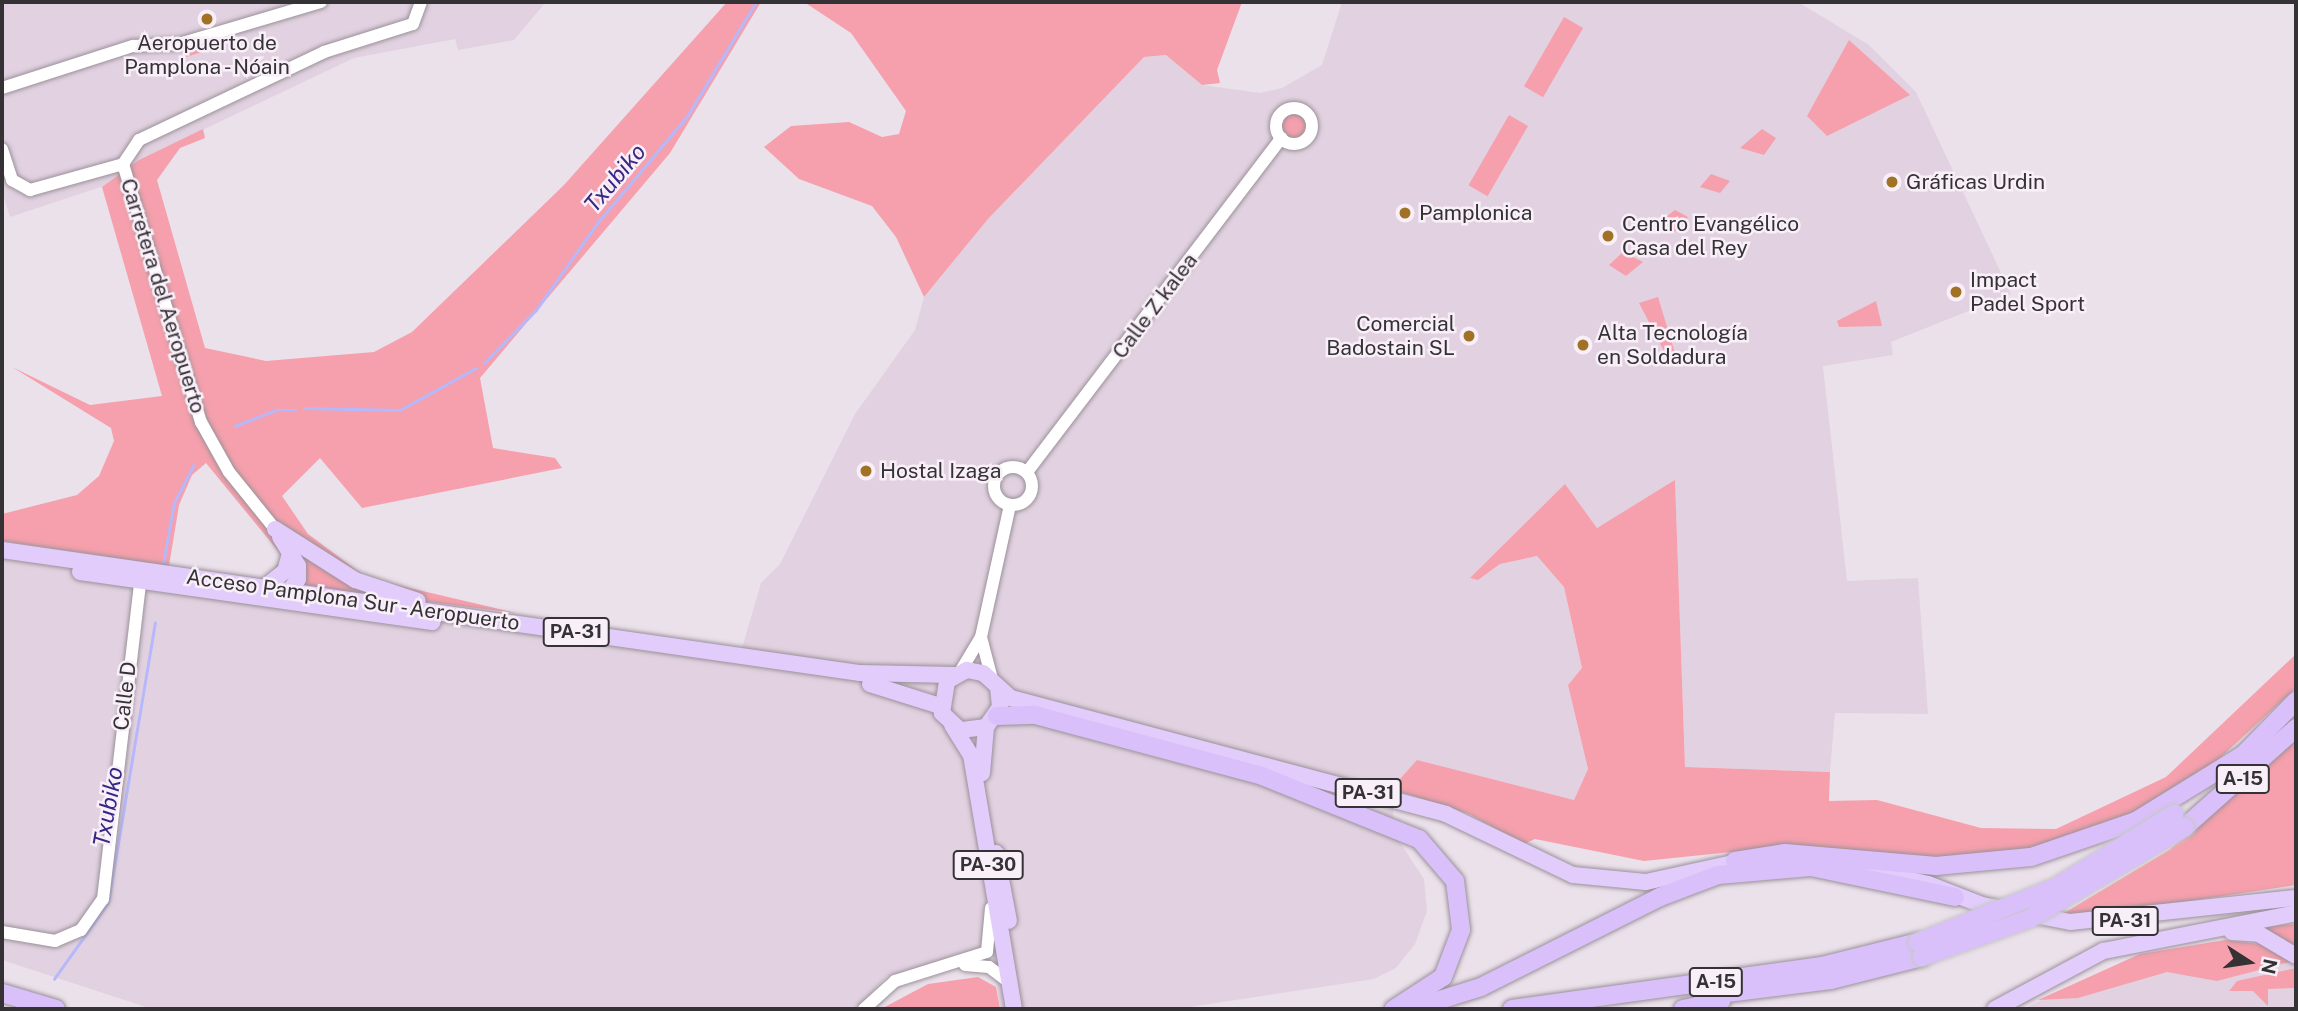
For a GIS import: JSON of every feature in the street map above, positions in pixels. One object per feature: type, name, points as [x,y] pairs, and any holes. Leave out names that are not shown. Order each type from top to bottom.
[{"type":"highway","points":[[279,535],[289,557],[293,592]]},
{"type":"highway","points":[[279,535],[298,566],[293,592]]},
{"type":"highway","points":[[279,535],[355,580],[516,624]]},
{"type":"highway","name":"Acceso Pamplona Sur - Aeropuerto","points":[[2,550],[860,673],[957,673]]},
{"type":"highway","points":[[264,587],[285,571],[289,557]]},
{"type":"highway","name":"Acceso Pamplona Sur - Aeropuerto","points":[[2,560],[346,613],[713,659],[909,691],[940,706]]},
{"type":"highway","points":[[252,599],[293,592],[346,613]]},
{"type":"highway","points":[[957,673],[942,688],[940,706],[952,725],[969,732],[992,721],[1061,721],[1262,776],[1419,839],[1455,881],[1461,930],[1443,977],[1394,1009]]},
{"type":"highway","name":"PA-31","points":[[957,673],[995,683],[1036,706],[1446,814],[1573,875],[1646,882],[1735,861],[1835,863],[1928,884],[1955,897],[2026,915],[2092,923],[2242,906],[2296,896]]},
{"type":"highway","points":[[992,721],[995,683]]},
{"type":"highway","name":"A-15","points":[[2180,820],[2296,701]]},
{"type":"highway","name":"PA-30","points":[[992,721],[979,760],[1025,1009]]},
{"type":"highway","name":"PA-30","points":[[952,725],[971,755],[991,890],[1014,1009]]},
{"type":"highway","name":"A-15","points":[[1585,1009],[1764,989],[1920,950],[2053,907],[2180,820],[2296,728]]},
{"type":"highway","points":[[1735,861],[1785,853],[1936,866],[2031,857],[2136,821],[2246,753]]},
{"type":"highway","points":[[1411,1009],[1481,987],[1718,875],[1811,867],[1955,897]]},
{"type":"highway","name":"PA-31","points":[[1995,1009],[2072,964],[2122,946],[2296,913]]},
{"type":"highway","points":[[2122,946],[2250,931],[2296,956]]},
{"type":"highway","name":"A-15","points":[[1512,1009],[1920,950]]},
{"type":"highway","points":[[1683,1009],[1764,989]]},
{"type":"highway","points":[[2,992],[56,1009]]},
{"type":"street","points":[[2,88],[133,46],[179,44],[321,2]]},
{"type":"street","name":"Carretera del Aeropuerto","points":[[2,149],[12,180],[30,190],[124,164],[139,140],[324,52],[413,24],[421,2]]},
{"type":"street","name":"Calle Z kalea","points":[[1027,472],[1280,138]]},
{"type":"street","name":"Carretera del Aeropuerto","points":[[124,164],[201,422],[229,472],[279,535]]},
{"type":"street","points":[[1012,467],[1027,472],[1031,495],[1010,505],[996,494],[998,474],[1012,467]]},
{"type":"street","points":[[957,673],[981,637],[1010,505]]},
{"type":"street","name":"Calle D","points":[[2,932],[55,941],[81,930],[103,899],[140,582]]},
{"type":"street","points":[[981,637],[995,683]]},
{"type":"street","points":[[961,965],[992,942],[991,890]]},
{"type":"street","points":[[864,1009],[895,981],[961,965],[989,967],[1010,983]]},
{"type":"shaded area","points":[[2,2],[546,2],[514,40],[458,50],[455,39],[354,58],[139,160],[116,182],[10,217],[2,191]]},
{"type":"shaded area","points":[[727,2],[761,2],[670,153],[480,378],[493,448],[555,458],[562,468],[362,508],[320,458],[282,496],[308,534],[367,578],[516,613],[265,581],[283,557],[206,463],[192,475],[179,505],[169,566],[2,541],[2,514],[77,495],[99,476],[114,441],[111,428],[12,367],[90,405],[162,396],[102,187],[139,160],[203,129],[205,138],[180,148],[157,180],[205,348],[266,361],[374,352],[412,332],[564,185]]},
{"type":"shaded area","points":[[804,2],[1242,2],[1217,70],[1220,83],[1202,85],[1166,55],[1144,57],[988,219],[924,297],[896,237],[872,206],[799,179],[764,147],[791,126],[849,122],[882,137],[899,134],[906,111],[851,33]]},
{"type":"shaded area","points":[[1342,2],[1798,2],[1869,45],[1916,92],[2011,294],[1891,342],[1893,355],[1823,366],[1847,581],[1918,578],[1928,714],[1835,713],[1830,772],[1685,767],[1675,481],[1597,528],[1564,485],[1478,580],[1500,564],[1537,556],[1564,587],[1582,668],[1568,685],[1588,769],[1574,800],[1417,761],[1391,789],[1395,835],[1424,879],[1427,911],[1415,944],[1396,968],[1374,979],[1176,1009],[1000,1009],[990,938],[971,955],[886,977],[857,1009],[152,1009],[2,960],[2,541],[742,648],[761,583],[780,564],[855,414],[915,330],[924,297],[988,219],[1144,57],[1166,55],[1202,85],[1260,93],[1282,88],[1322,65]]},
{"type":"shaded area","points":[[1564,17],[1583,28],[1543,97],[1524,86]]},
{"type":"shaded area","points":[[224,38],[202,52],[186,57],[183,48]]},
{"type":"shaded area","points":[[1849,40],[1910,95],[1827,136],[1807,116]]},
{"type":"shaded area","points":[[1294,112],[1304,116],[1308,126],[1304,136],[1294,140],[1284,136],[1280,126],[1284,116]]},
{"type":"shaded area","points":[[1509,115],[1528,126],[1488,196],[1468,185]]},
{"type":"shaded area","points":[[1762,129],[1776,138],[1764,155],[1740,148]]},
{"type":"shaded area","points":[[1711,174],[1730,181],[1720,193],[1700,187]]},
{"type":"shaded area","points":[[1675,210],[1688,217],[1673,234],[1654,226]]},
{"type":"shaded area","points":[[1623,252],[1643,262],[1626,276],[1609,265]]},
{"type":"shaded area","points":[[1658,297],[1675,353],[1667,357],[1639,303]]},
{"type":"shaded area","points":[[1876,301],[1882,326],[1839,327],[1837,321]]},
{"type":"shaded area","points":[[1675,480],[1685,767],[1830,772],[1829,801],[1877,800],[1981,828],[2056,829],[2166,777],[2296,654],[2296,688],[2196,780],[2139,815],[2019,853],[1943,861],[1770,848],[1644,861],[1535,839],[1524,844],[1469,814],[1391,789],[1417,760],[1574,800],[1588,769],[1568,685],[1582,668],[1564,587],[1537,556],[1500,564],[1478,580],[1470,578],[1565,484],[1597,528]]},
{"type":"shaded area","points":[[2296,740],[2296,885],[2089,916],[2064,913],[2169,850]]},
{"type":"shaded area","points":[[2296,924],[2296,950],[2262,928],[2281,925]]},
{"type":"shaded area","points":[[2296,935],[2296,1009],[2023,1009],[2140,954]]},
{"type":"shaded area","points":[[2225,940],[2267,945],[2290,962],[2217,981],[2167,972],[2078,998],[2038,1000],[2140,954]]},
{"type":"shaded area","points":[[2296,968],[2296,1006],[2295,988],[2268,989],[2268,1006],[2253,991],[2229,991],[2237,981]]},
{"type":"shaded area","points":[[978,977],[996,987],[1000,1009],[881,1009],[928,984]]},
{"type":"waterway","name":"Txubiko","points":[[484,363],[536,310],[598,222],[688,115],[756,2]]},
{"type":"waterway","name":"Txubiko","points":[[304,408],[400,410],[476,368]]},
{"type":"waterway","name":"Txubiko","points":[[235,426],[276,410],[296,410]]},
{"type":"waterway","name":"Txubiko","points":[[163,564],[174,503],[193,466]]},
{"type":"waterway","name":"Txubiko","points":[[54,979],[108,903],[155,623]]},
{"type":"place","name":"Aeropuerto de Pamplona - Nóain","points":[[207,19]]},
{"type":"place","name":"Gráficas Urdin","points":[[1892,182]]},
{"type":"place","name":"Pamplonica","points":[[1405,213]]},
{"type":"place","name":"Centro Evangélico Casa del Rey","points":[[1608,236]]},
{"type":"place","name":"Impact Padel Sport","points":[[1956,292]]},
{"type":"place","name":"Comercial Badostain SL","points":[[1469,336]]},
{"type":"place","name":"Alta Tecnología en Soldadura","points":[[1583,345]]},
{"type":"place","name":"Hostal Izaga","points":[[866,471]]}]
